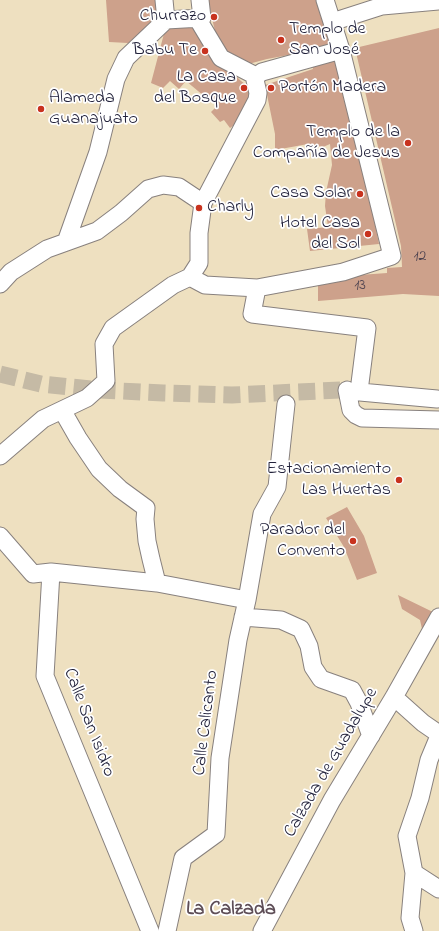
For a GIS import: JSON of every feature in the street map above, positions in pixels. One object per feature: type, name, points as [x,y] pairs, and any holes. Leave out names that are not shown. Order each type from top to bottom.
[{"type":"street","points":[[164,0],[166,20]]},
{"type":"street","points":[[66,242],[98,152],[116,79],[126,58],[166,20],[202,18],[200,0]]},
{"type":"street","points":[[190,277],[205,285],[257,288],[343,272],[392,256],[341,50],[325,0]]},
{"type":"street","points":[[332,22],[385,3],[439,1]]},
{"type":"street","points":[[197,18],[221,58],[256,76]]},
{"type":"street","points":[[256,76],[262,72],[341,50]]},
{"type":"street","points":[[0,456],[43,419],[87,398],[106,381],[104,344],[113,328],[173,285],[190,277],[199,264],[199,232],[203,203],[257,100],[258,93],[255,80],[256,76]]},
{"type":"street","points":[[0,284],[11,272],[48,249],[96,231],[121,213],[148,189],[163,185],[179,187],[203,203]]},
{"type":"street","points":[[257,288],[252,314],[367,328],[349,391],[351,410],[356,415],[362,418],[439,420]]},
{"type":"street","points":[[349,391],[437,399]]},
{"type":"street","name":"Calle Calicanto","points":[[167,931],[183,858],[216,834],[220,758],[238,640],[248,600],[262,514],[278,487],[286,404]]},
{"type":"street","points":[[62,410],[78,438],[99,469],[120,489],[146,508],[145,519],[150,559],[157,583]]},
{"type":"street","points":[[0,536],[33,574],[51,572],[157,583],[248,600]]},
{"type":"street","name":"Calle San Isidro","points":[[51,572],[45,676],[150,931]]},
{"type":"street","points":[[243,617],[281,620],[301,629],[309,646],[313,667],[321,679],[352,690],[359,703],[371,736]]},
{"type":"street","name":"Calzada de Guadalupe","points":[[262,931],[332,800],[394,697],[439,617]]},
{"type":"street","points":[[394,697],[439,735],[429,760],[420,798],[406,836],[414,873],[410,918],[414,931]]},
{"type":"street","points":[[414,873],[439,889]]},
{"type":"building","points":[[106,0],[162,0],[158,25],[128,43],[109,42]]},
{"type":"building","points":[[208,0],[318,0],[332,43],[305,52],[267,59],[241,66],[222,52],[216,36]]},
{"type":"building","points":[[166,26],[196,27],[230,70],[253,90],[237,128],[234,125],[230,128],[224,120],[220,122],[211,112],[219,104],[207,94],[204,96],[186,81],[179,89],[170,81],[163,88],[151,83]]},
{"type":"building","name":"Templo de la Compañía de Jesus","points":[[439,28],[439,296],[403,294],[318,301],[318,278],[387,273],[387,268],[402,267],[401,246],[355,48]]},
{"type":"building","points":[[335,59],[357,135],[379,244],[310,251],[307,229],[328,227],[325,206],[326,192],[332,165],[330,144],[323,147],[308,144],[275,150],[275,134],[265,85],[313,69],[312,64]]},
{"type":"building","name":"Parador del Convento","points":[[347,507],[364,536],[377,573],[357,580],[344,547],[326,518]]},
{"type":"building","points":[[398,595],[435,613],[426,631],[422,629],[420,620],[402,609]]},
{"type":"tunnel","points":[[0,374],[41,384],[100,390],[163,393],[232,395],[342,390]]},
{"type":"place","name":"Churrazo","points":[[214,17]]},
{"type":"place","name":"Templo de San José","points":[[281,40]]},
{"type":"place","name":"Babu Te","points":[[205,51]]},
{"type":"place","name":"La Casa del Bosque","points":[[244,88]]},
{"type":"place","name":"Portón Madera","points":[[271,88]]},
{"type":"place","name":"Alameda Guanajuato","points":[[41,109]]},
{"type":"place","name":"Templo de la Compañía de Jesus","points":[[408,143]]},
{"type":"place","name":"Casa Solar","points":[[360,194]]},
{"type":"place","name":"Charly","points":[[199,208]]},
{"type":"place","name":"Hotel Casa del Sol","points":[[368,234]]},
{"type":"place","name":"Estacionamiento Las Huertas","points":[[399,480]]},
{"type":"place","name":"Parador del Convento","points":[[353,541]]},
{"type":"district","name":"La Calzada","points":[[231,911]]}]
